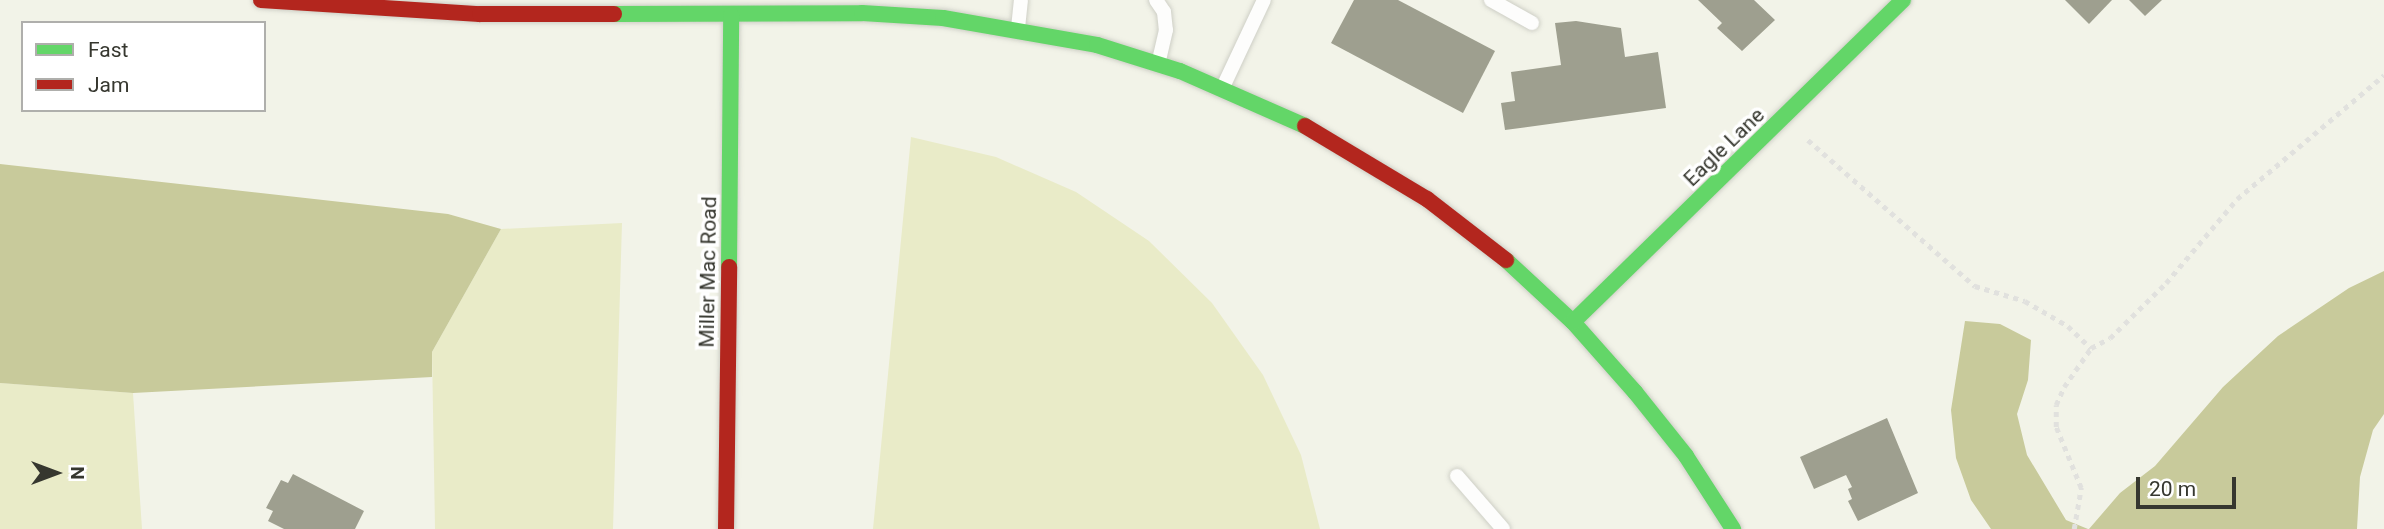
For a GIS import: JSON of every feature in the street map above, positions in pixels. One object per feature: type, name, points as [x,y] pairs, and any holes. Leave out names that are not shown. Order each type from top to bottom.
[{"type":"street","points":[[261,0],[480,14],[731,15],[847,7],[1018,28],[1158,64],[1223,88],[1338,143],[1427,199],[1500,255],[1573,322],[1686,456],[1733,529]]},
{"type":"street","name":"Eagle Lane","points":[[1573,322],[1903,0]]},
{"type":"street","name":"Miller Mac Road","points":[[726,529],[731,15]]},
{"type":"lane","points":[[1018,28],[1021,0]]},
{"type":"lane","points":[[1156,0],[1164,12],[1166,30],[1158,64]]},
{"type":"lane","points":[[1223,88],[1264,0]]},
{"type":"lane","points":[[1491,0],[1532,23]]},
{"type":"lane","points":[[1457,476],[1503,529]]},
{"type":"path","points":[[2074,529],[2081,488],[2056,427],[2056,405],[2091,348],[2109,338],[2166,282],[2237,198],[2384,75]]},
{"type":"path","points":[[1769,132],[1801,134],[1975,286],[2025,301],[2068,326],[2091,348]]},
{"type":"shaded area","points":[[911,137],[996,157],[1076,192],[1149,241],[1212,303],[1263,375],[1301,455],[1320,529],[873,529]]},
{"type":"shaded area","points":[[0,164],[448,214],[501,229],[432,352],[432,377],[133,393],[0,383]]},
{"type":"shaded area","points":[[622,223],[613,529],[435,529],[432,352],[501,229]]},
{"type":"shaded area","points":[[2384,271],[2384,414],[2373,430],[2360,477],[2357,529],[2089,529],[2120,493],[2155,466],[2223,387],[2278,336],[2349,288]]},
{"type":"shaded area","points":[[1965,321],[2000,324],[2031,340],[2028,380],[2017,414],[2027,455],[2066,520],[2088,529],[1991,529],[1971,500],[1956,458],[1951,410]]},
{"type":"shaded area","points":[[0,383],[133,393],[142,529],[0,529]]},
{"type":"building","points":[[1354,0],[1398,0],[1495,51],[1463,113],[1331,43]]},
{"type":"building","points":[[1698,0],[1754,0],[1775,20],[1742,51],[1717,28],[1722,23]]},
{"type":"building","points":[[2065,0],[2112,0],[2089,24]]},
{"type":"building","points":[[2129,0],[2162,0],[2145,16]]},
{"type":"building","points":[[1576,21],[1621,28],[1625,57],[1658,52],[1666,108],[1505,130],[1501,103],[1515,101],[1511,72],[1561,65],[1555,23]]},
{"type":"building","points":[[1887,418],[1918,493],[1858,521],[1848,501],[1852,499],[1848,489],[1852,487],[1846,475],[1814,489],[1800,457]]},
{"type":"building","points":[[293,474],[364,511],[355,529],[284,529],[268,521],[273,511],[266,508],[281,480],[288,483]]},
{"type":"traffic: fast","points":[[1573,322],[1903,0]]},
{"type":"traffic: fast","points":[[614,14],[862,13],[943,18],[1097,45],[1180,71],[1305,126]]},
{"type":"traffic: fast","points":[[729,267],[731,15]]},
{"type":"traffic: fast","points":[[1506,260],[1573,322],[1635,392],[1686,456],[1733,529]]},
{"type":"traffic: jam","points":[[261,0],[480,14],[614,14]]},
{"type":"traffic: jam","points":[[1305,126],[1427,199],[1506,260]]},
{"type":"traffic: jam","points":[[726,529],[729,267]]}]
